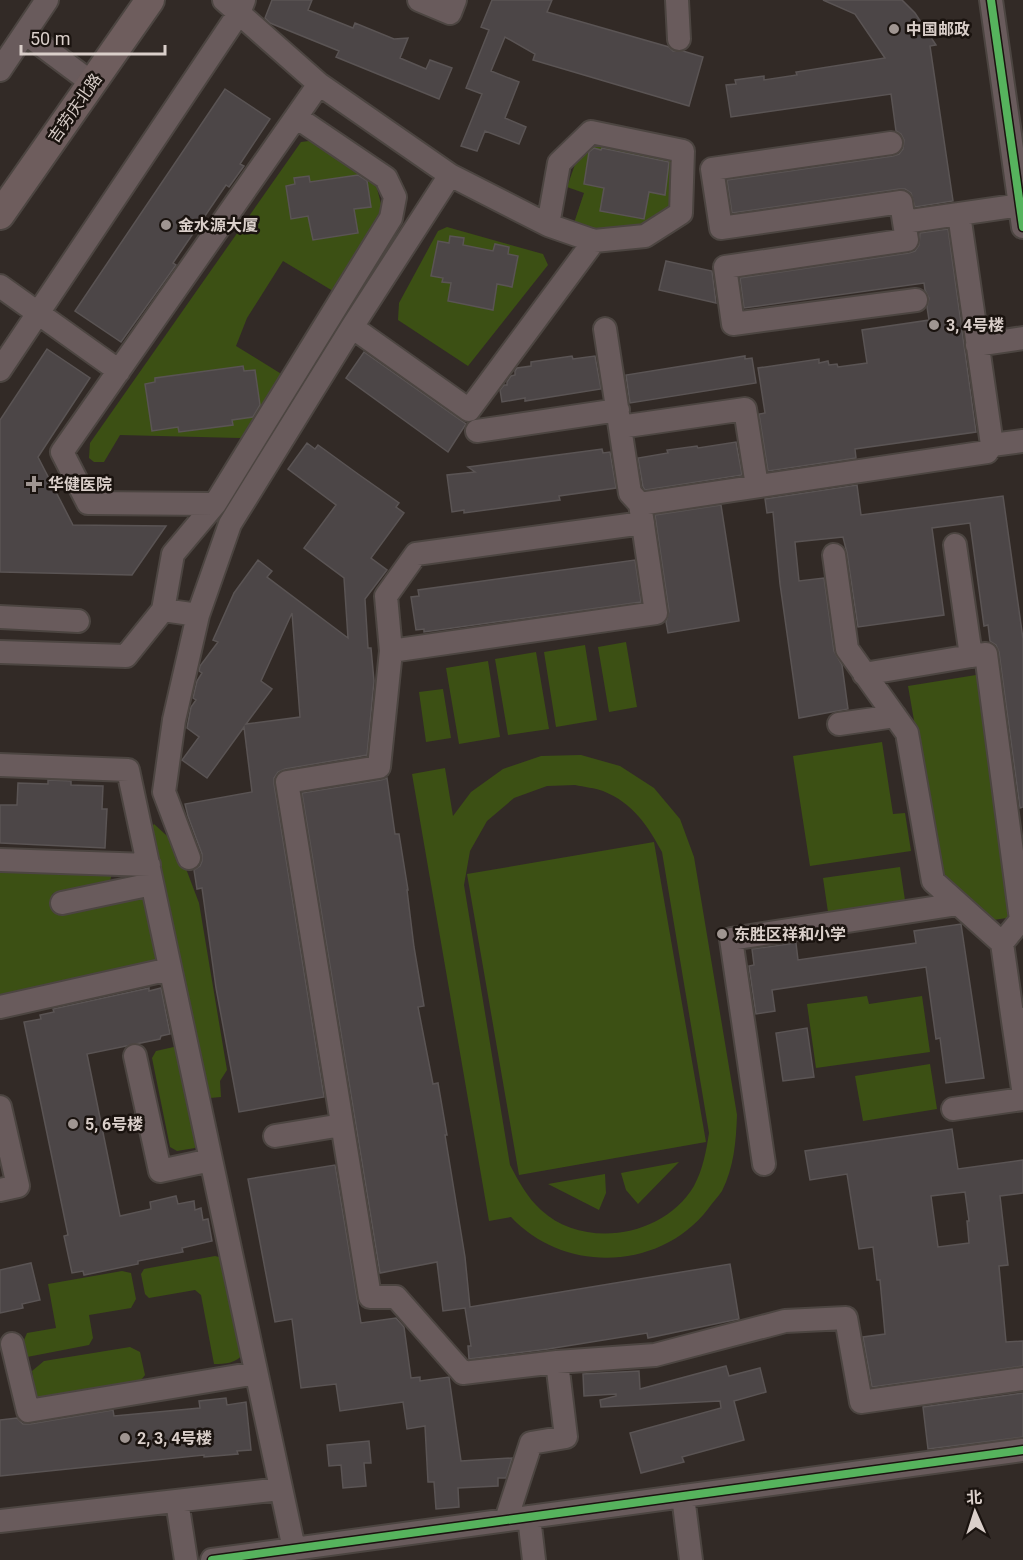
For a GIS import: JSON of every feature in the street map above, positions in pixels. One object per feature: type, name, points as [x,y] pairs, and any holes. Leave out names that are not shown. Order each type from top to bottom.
[{"type":"main road","name":"吉劳庆北路","points":[[0,215],[150,0]]},
{"type":"street","points":[[0,70],[47,0]]},
{"type":"street","points":[[419,0],[450,13],[455,0]]},
{"type":"street","points":[[677,0],[679,39]]},
{"type":"street","points":[[904,222],[959,214],[1022,216],[991,0]]},
{"type":"street","points":[[0,370],[236,4],[319,84],[450,175],[548,225],[594,241],[645,236],[681,213],[683,151],[591,132],[559,163],[548,225]]},
{"type":"street","points":[[25,33],[92,83]]},
{"type":"street","points":[[215,504],[88,504],[63,452],[319,84]]},
{"type":"street","points":[[0,652],[126,656],[163,610],[173,554],[215,504],[392,218],[395,197],[386,178],[296,117]]},
{"type":"street","points":[[891,143],[712,169],[721,228],[901,202],[907,240],[725,267],[733,324],[916,300]]},
{"type":"street","points":[[189,858],[164,792],[174,720],[198,615],[230,524],[352,327],[450,175]]},
{"type":"street","points":[[959,214],[992,445],[987,452],[757,486],[641,514],[416,555],[386,596],[391,651],[380,767],[287,782],[370,1297],[396,1297],[463,1373],[557,1362],[655,1355],[785,1321],[846,1318],[861,1402],[1023,1379]]},
{"type":"street","points":[[352,327],[469,410],[594,241]]},
{"type":"street","points":[[0,286],[119,371]]},
{"type":"street","points":[[391,651],[656,613],[641,514],[630,493],[605,328]]},
{"type":"street","points":[[977,345],[1023,338]]},
{"type":"street","points":[[477,430],[745,408],[757,486]]},
{"type":"street","points":[[992,445],[1023,441]]},
{"type":"street","points":[[955,545],[971,656]]},
{"type":"street","points":[[834,555],[847,649],[907,733],[933,881],[1002,943],[1018,1020],[1023,1089]]},
{"type":"street","points":[[163,610],[198,615]]},
{"type":"street","points":[[0,617],[78,621]]},
{"type":"street","points":[[864,674],[986,654],[1021,920],[1002,943]]},
{"type":"street","points":[[839,723],[895,716]]},
{"type":"street","points":[[0,765],[128,770],[294,1549]]},
{"type":"street","points":[[0,860],[151,875]]},
{"type":"street","points":[[62,903],[151,875]]},
{"type":"street","points":[[764,1164],[731,939],[958,904]]},
{"type":"street","points":[[0,1007],[170,969]]},
{"type":"street","points":[[135,1056],[160,1171],[211,1160]]},
{"type":"street","points":[[953,1109],[1023,1099]]},
{"type":"street","points":[[0,1107],[18,1186],[0,1190]]},
{"type":"street","points":[[275,1136],[342,1125]]},
{"type":"street","points":[[12,1344],[27,1411],[256,1373]]},
{"type":"street","points":[[506,1520],[531,1443],[566,1437],[557,1362]]},
{"type":"street","points":[[212,1560],[1023,1450]]},
{"type":"street","points":[[0,1521],[280,1489]]},
{"type":"street","points":[[683,1496],[691,1560]]},
{"type":"street","points":[[177,1501],[186,1560]]},
{"type":"street","points":[[529,1517],[534,1560]]},
{"type":"green space","points":[[317,140],[374,177],[384,215],[333,291],[283,261],[247,318],[236,346],[283,375],[249,435],[240,438],[120,435],[104,462],[94,462],[89,458],[90,443],[301,142]]},
{"type":"green space","points":[[595,141],[678,154],[670,206],[649,227],[605,236],[574,223],[584,193],[567,187],[579,153]]},
{"type":"green space","points":[[447,227],[543,254],[548,265],[468,366],[398,320],[399,303],[438,231]]},
{"type":"green space","points":[[626,642],[637,707],[609,712],[598,647]]},
{"type":"green space","points":[[585,645],[597,720],[556,727],[544,652]]},
{"type":"green space","points":[[536,652],[549,729],[508,735],[495,659]]},
{"type":"green space","points":[[488,661],[500,737],[459,744],[446,668]]},
{"type":"green space","points":[[976,675],[982,677],[1013,917],[987,921],[941,875],[908,686]]},
{"type":"green space","points":[[443,689],[451,738],[426,742],[419,692]]},
{"type":"green space","points":[[882,742],[893,814],[905,813],[911,851],[810,866],[793,756]]},
{"type":"green space","points":[[581,755],[620,766],[654,788],[680,819],[694,857],[737,1115],[735,1145],[726,1182],[708,1209],[688,1229],[664,1244],[639,1254],[611,1258],[584,1256],[557,1249],[533,1236],[511,1217],[489,1221],[412,774],[445,768],[453,816],[471,792],[503,769],[541,756]],"holes":[[[575,785],[603,791],[623,802],[645,824],[662,852],[709,1133],[700,1173],[694,1186],[681,1203],[663,1217],[644,1227],[622,1232],[600,1233],[579,1230],[559,1223],[532,1200],[510,1165],[464,885],[470,851],[487,821],[514,798],[547,786]]]},
{"type":"green space","points":[[154,824],[177,845],[199,903],[227,1070],[220,1081],[221,1097],[210,1098],[205,1094],[149,830]]},
{"type":"green space","points":[[654,842],[706,1142],[519,1175],[467,874]]},
{"type":"green space","points":[[0,867],[113,870],[110,881],[52,894],[55,913],[141,895],[147,903],[157,956],[152,966],[0,999]]},
{"type":"green space","points":[[900,867],[906,907],[829,919],[823,878]]},
{"type":"green space","points":[[867,996],[869,1004],[922,996],[930,1052],[816,1068],[807,1004]]},
{"type":"green space","points":[[178,1046],[199,1141],[195,1148],[177,1151],[170,1147],[152,1058],[156,1051]]},
{"type":"green space","points":[[930,1064],[937,1109],[863,1121],[855,1076]]},
{"type":"green space","points":[[679,1162],[638,1204],[626,1190],[621,1173]]},
{"type":"green space","points":[[605,1174],[606,1193],[599,1210],[548,1184]]},
{"type":"green space","points":[[215,1256],[223,1258],[243,1354],[234,1361],[214,1364],[201,1295],[195,1290],[149,1298],[145,1294],[141,1274],[144,1269]]},
{"type":"green space","points":[[122,1271],[131,1273],[136,1299],[131,1308],[89,1315],[93,1338],[89,1345],[27,1357],[24,1340],[27,1333],[56,1328],[48,1284]]},
{"type":"green space","points":[[130,1347],[140,1352],[145,1375],[138,1384],[37,1401],[32,1371],[44,1361]]},
{"type":"building","points":[[272,0],[312,0],[308,10],[353,28],[355,23],[394,39],[408,38],[400,58],[426,69],[430,60],[452,68],[439,99],[336,57],[339,51],[270,23],[265,18]]},
{"type":"building","points":[[492,0],[552,0],[547,12],[669,47],[673,51],[683,51],[703,57],[689,106],[533,60],[535,54],[505,37],[491,71],[519,82],[505,118],[526,127],[519,144],[485,131],[477,151],[461,146],[482,94],[466,88],[489,30],[481,27]]},
{"type":"building","points":[[823,0],[902,0],[915,13],[936,45],[930,46],[953,201],[915,207],[911,193],[905,189],[899,189],[732,213],[727,180],[893,156],[899,154],[903,149],[904,140],[896,131],[891,94],[731,117],[726,85],[736,84],[735,80],[764,76],[764,80],[797,75],[796,72],[885,58],[855,14]]},
{"type":"building","name":"金水源大厦","points":[[225,89],[270,119],[240,164],[244,166],[229,187],[226,185],[173,263],[176,265],[121,342],[75,311]]},
{"type":"building","points":[[594,148],[669,162],[665,195],[649,192],[644,219],[600,211],[604,188],[584,184],[589,152]]},
{"type":"building","points":[[358,175],[367,181],[371,207],[354,209],[358,233],[313,240],[308,216],[291,219],[286,186],[295,184],[294,178],[309,176],[310,182]]},
{"type":"building","points":[[948,229],[976,432],[855,449],[856,458],[768,471],[759,414],[765,413],[758,368],[819,359],[819,363],[828,361],[829,365],[837,364],[838,367],[867,363],[862,330],[929,320],[927,307],[929,298],[924,283],[744,308],[740,278],[909,253],[915,251],[919,245],[920,233]]},
{"type":"building","points":[[450,236],[464,238],[463,245],[493,251],[495,244],[509,247],[508,254],[518,256],[512,287],[497,284],[493,310],[448,301],[451,283],[442,282],[443,278],[431,276],[438,241],[449,243]]},
{"type":"building","points":[[666,261],[712,271],[716,303],[659,290]]},
{"type":"building","name":"华健医院","points":[[47,349],[90,378],[38,457],[73,525],[166,526],[132,575],[0,572],[0,420]]},
{"type":"building","points":[[364,352],[466,424],[448,452],[346,378]]},
{"type":"building","points":[[572,356],[573,359],[595,356],[601,389],[525,401],[525,398],[502,402],[500,390],[507,385],[511,376],[515,375],[517,368],[531,366],[531,362]]},
{"type":"building","points":[[745,356],[745,359],[752,358],[756,383],[630,403],[626,375]]},
{"type":"building","points":[[243,366],[244,371],[255,370],[260,405],[253,417],[232,420],[233,425],[179,432],[178,427],[152,431],[145,384],[155,382],[155,378]]},
{"type":"building","points":[[736,442],[742,475],[645,490],[643,487],[638,458],[668,453],[667,450]]},
{"type":"building","points":[[307,443],[315,449],[318,445],[399,503],[396,507],[404,513],[371,558],[387,570],[365,599],[368,648],[371,648],[374,681],[367,755],[285,769],[278,772],[274,778],[324,1097],[239,1112],[216,988],[202,888],[197,889],[194,870],[200,866],[202,854],[185,804],[252,792],[244,727],[207,778],[182,760],[199,737],[187,728],[191,707],[196,700],[193,698],[197,681],[202,673],[199,671],[200,666],[218,642],[213,640],[234,593],[258,560],[272,571],[267,577],[348,638],[344,578],[304,548],[336,505],[288,469]],"holes":[[[292,613],[300,717],[246,724],[272,689],[261,681]]]},
{"type":"building","points":[[602,449],[603,453],[610,452],[616,488],[559,496],[560,500],[464,513],[464,510],[452,512],[447,475],[475,472],[468,467]]},
{"type":"building","points":[[857,485],[861,515],[1003,496],[1023,639],[1023,807],[1020,808],[999,652],[996,645],[990,641],[988,625],[984,626],[970,523],[932,528],[944,615],[858,627],[843,537],[795,542],[799,581],[824,578],[834,651],[842,665],[848,709],[799,718],[780,584],[773,512],[767,513],[765,499]]},
{"type":"building","points":[[721,505],[739,621],[668,633],[666,622],[669,611],[655,515]]},
{"type":"building","points":[[635,560],[641,602],[424,632],[424,629],[416,630],[411,597],[419,596],[418,590]]},
{"type":"building","points":[[387,778],[395,834],[399,834],[424,1006],[418,1007],[433,1084],[438,1083],[465,1257],[470,1307],[730,1264],[739,1319],[648,1338],[647,1333],[469,1359],[468,1346],[471,1346],[465,1308],[443,1311],[437,1262],[380,1273],[302,793]]},
{"type":"building","points":[[48,780],[71,781],[71,785],[103,786],[102,809],[107,809],[105,848],[0,843],[0,805],[17,805],[18,783],[48,784]]},
{"type":"building","points":[[961,924],[984,1078],[946,1083],[940,1038],[936,1039],[926,967],[772,990],[775,1011],[756,1014],[749,966],[754,965],[752,949],[796,943],[798,960],[916,943],[914,931]]},
{"type":"building","name":"5, 6号楼","points":[[149,988],[149,991],[161,988],[170,1034],[161,1036],[160,1039],[87,1054],[120,1216],[151,1209],[150,1202],[176,1196],[178,1204],[194,1201],[195,1210],[201,1208],[203,1220],[208,1219],[212,1241],[182,1248],[183,1252],[138,1261],[138,1264],[84,1275],[83,1271],[72,1273],[64,1236],[68,1235],[24,1022],[41,1019],[40,1015],[54,1012],[53,1009]]},
{"type":"building","points":[[807,1028],[814,1077],[783,1081],[776,1033]]},
{"type":"building","points":[[952,1129],[958,1169],[1023,1160],[1023,1193],[1000,1196],[1008,1265],[999,1266],[1006,1342],[1023,1341],[1023,1366],[872,1387],[863,1337],[885,1334],[880,1280],[877,1280],[873,1247],[859,1249],[847,1174],[810,1180],[805,1151]],"holes":[[[965,1192],[969,1221],[967,1221],[969,1243],[938,1247],[931,1196]]]},
{"type":"building","points":[[335,1165],[361,1323],[396,1318],[404,1327],[411,1378],[420,1377],[420,1381],[449,1377],[461,1461],[512,1458],[506,1478],[498,1478],[498,1486],[458,1488],[459,1507],[436,1509],[434,1482],[428,1482],[425,1426],[407,1429],[403,1402],[340,1411],[336,1384],[301,1388],[292,1319],[275,1322],[248,1179]]},
{"type":"building","points":[[31,1263],[40,1300],[22,1304],[23,1308],[0,1313],[0,1270]]},
{"type":"building","points":[[726,1366],[729,1376],[760,1368],[766,1392],[734,1401],[744,1440],[682,1457],[684,1462],[641,1473],[630,1433],[721,1408],[720,1401],[601,1407],[600,1400],[616,1396],[616,1394],[584,1396],[583,1374],[639,1371],[640,1389]]},
{"type":"building","points":[[1023,1393],[1023,1437],[928,1449],[923,1407]]},
{"type":"building","name":"2, 3, 4号楼","points":[[226,1398],[227,1405],[246,1402],[251,1450],[237,1451],[238,1454],[204,1457],[204,1455],[0,1476],[0,1420],[17,1418],[23,1424],[30,1424],[113,1410],[114,1416],[200,1408],[199,1401]]},
{"type":"building","points":[[369,1441],[371,1463],[364,1463],[366,1486],[343,1488],[341,1465],[329,1466],[327,1445]]},
{"type":"cycle path","points":[[991,0],[1023,227]]},
{"type":"cycle path","points":[[212,1560],[1023,1450]]},
{"type":"place","name":"中国邮政","points":[[894,29]]},
{"type":"place","name":"金水源大厦","points":[[166,225]]},
{"type":"place","name":"3, 4号楼","points":[[934,325]]},
{"type":"place","name":"华健医院","points":[[34,484]]},
{"type":"place","name":"东胜区祥和小学","points":[[722,934]]},
{"type":"place","name":"5, 6号楼","points":[[73,1124]]},
{"type":"place","name":"2, 3, 4号楼","points":[[125,1438]]}]
